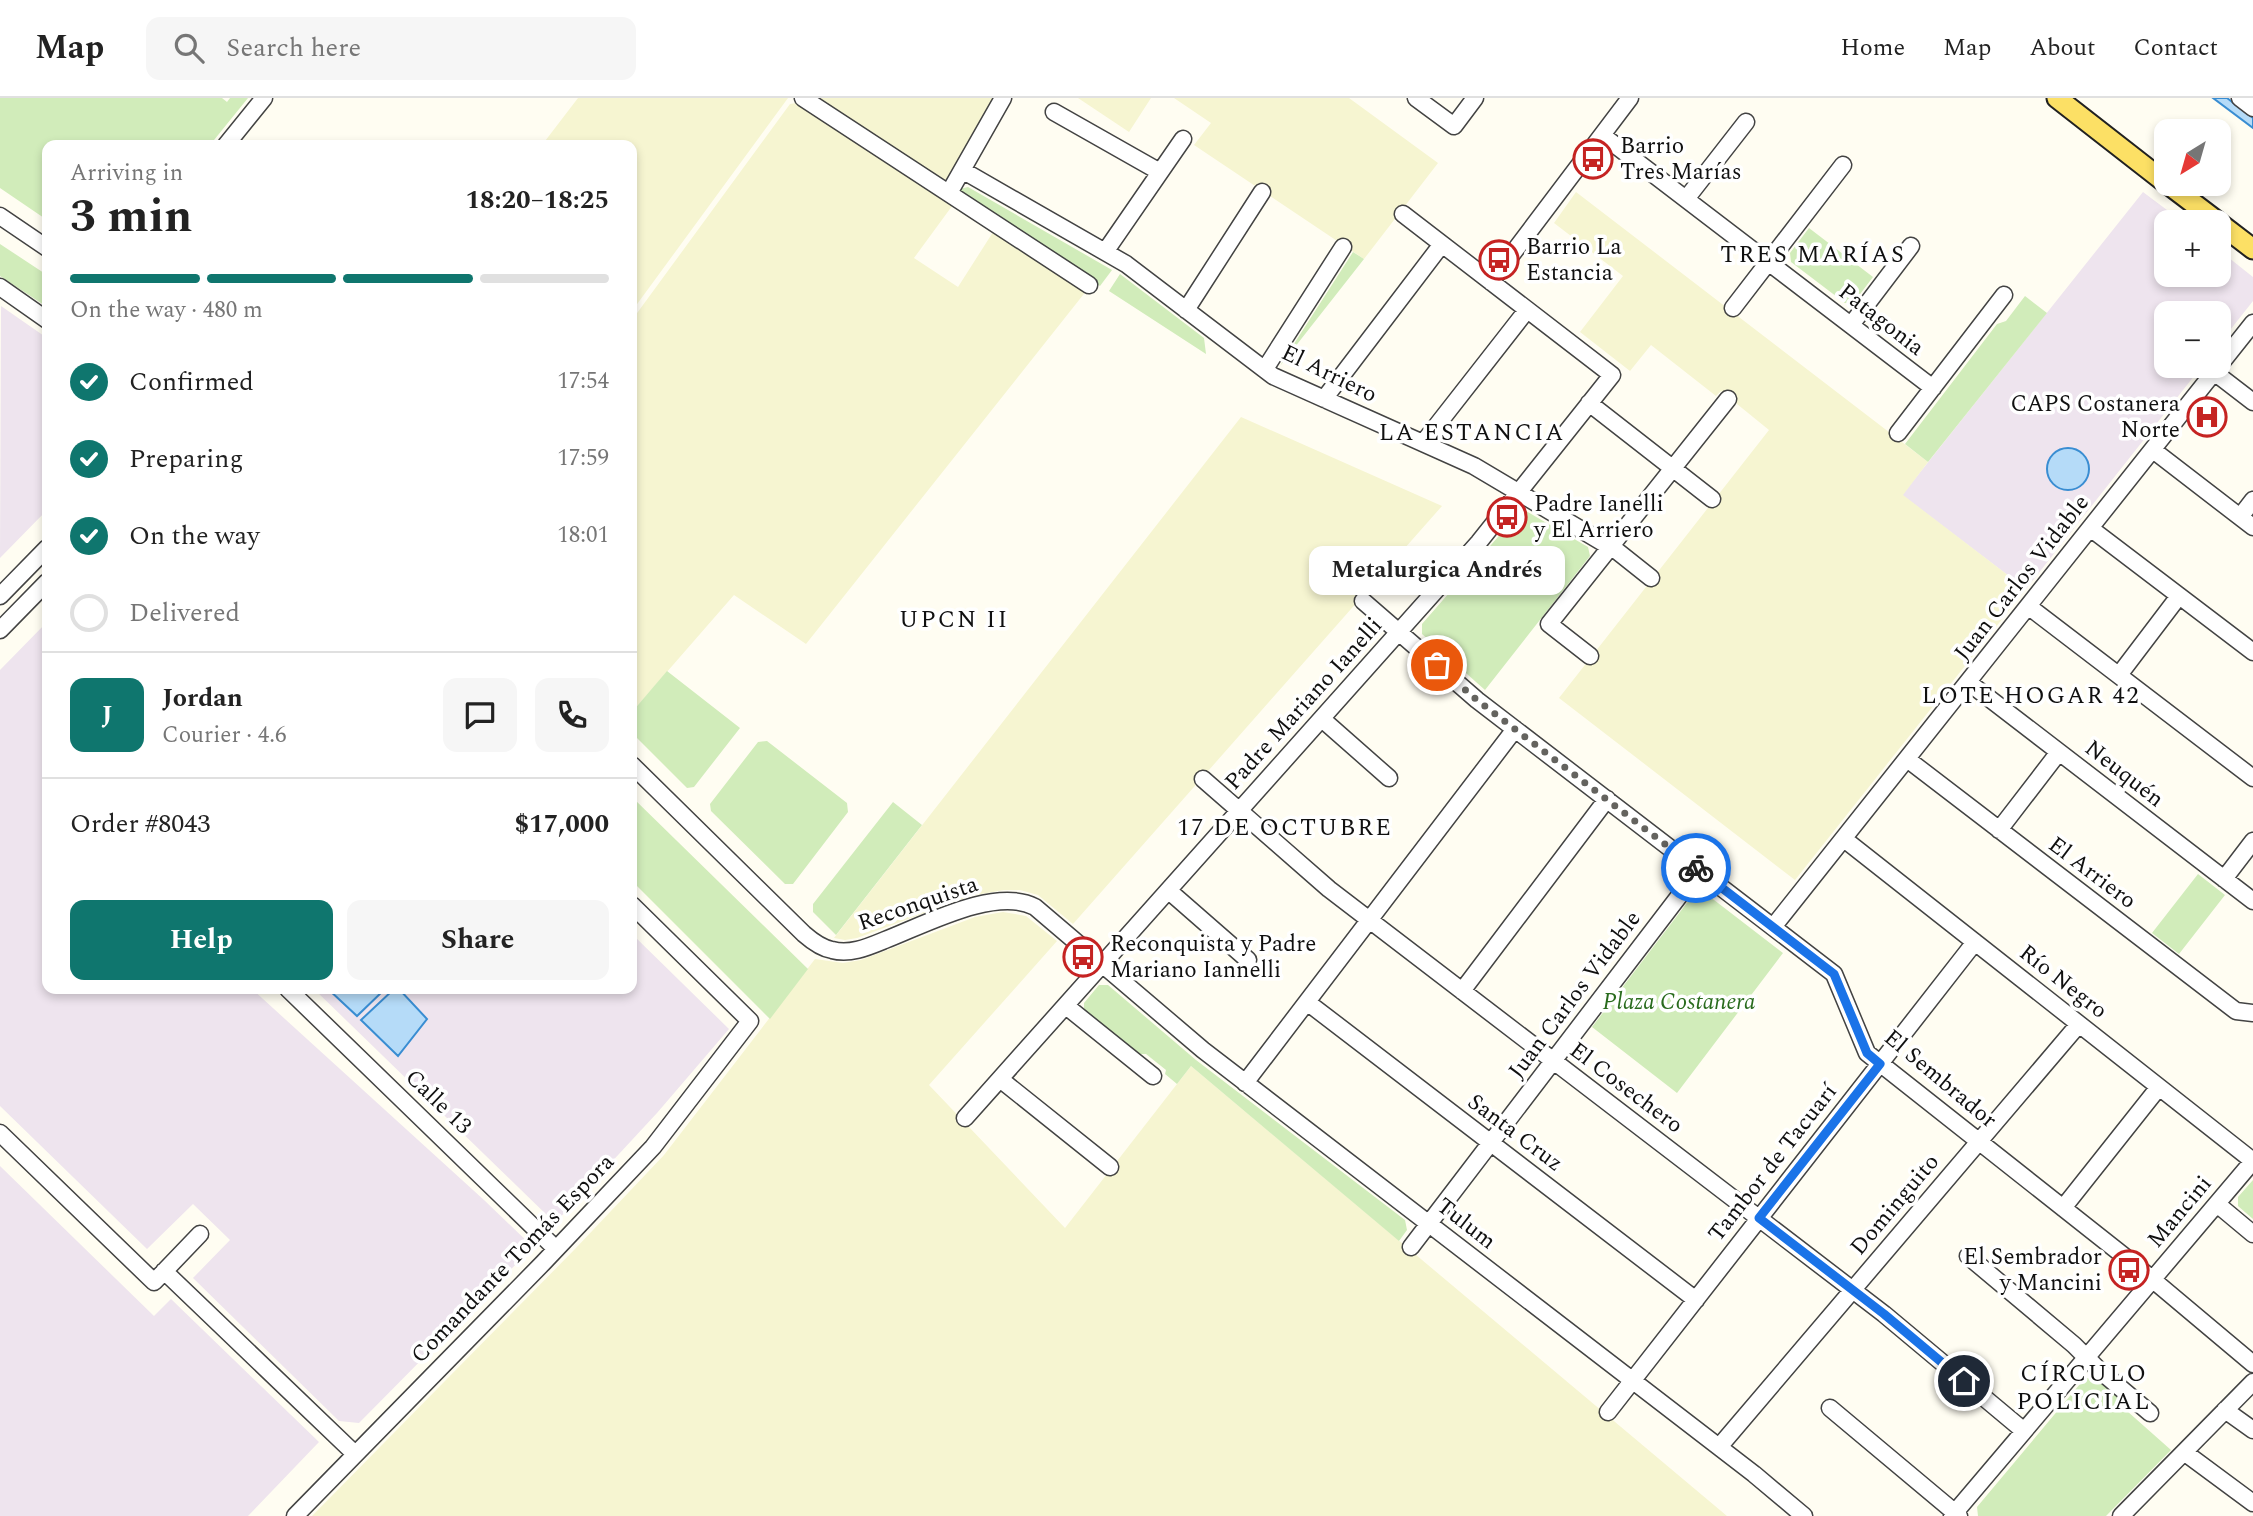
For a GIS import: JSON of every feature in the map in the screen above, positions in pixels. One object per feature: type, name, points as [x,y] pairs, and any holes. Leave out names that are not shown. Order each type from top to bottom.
[{"type":"main road","points":[[2057,98],[2154,173]]},
{"type":"main road","points":[[2184,196],[2202,210]]},
{"type":"main road","points":[[2231,232],[2253,249]]},
{"type":"street","points":[[230,140],[264,98]]},
{"type":"street","points":[[803,98],[1089,285]]},
{"type":"street","points":[[949,193],[1003,98]]},
{"type":"street","points":[[1416,98],[1454,126],[1475,98]]},
{"type":"street","points":[[1491,282],[1630,98]]},
{"type":"street","points":[[2240,98],[2253,108]]},
{"type":"street","points":[[1054,112],[1160,172]]},
{"type":"street","points":[[1686,199],[1746,122]]},
{"type":"street","name":"Patagonia","points":[[1602,135],[1933,388]]},
{"type":"street","points":[[1105,252],[1183,139]]},
{"type":"street","points":[[1733,308],[1843,165]]},
{"type":"street","name":"El Arriero","points":[[962,170],[1126,264],[1273,376],[1474,466],[1610,547],[1651,578]]},
{"type":"street","points":[[1186,310],[1262,192]]},
{"type":"street","points":[[1403,214],[1527,310],[1423,443]]},
{"type":"street","points":[[0,216],[42,245]]},
{"type":"street","points":[[1324,398],[1442,244]]},
{"type":"street","points":[[1851,325],[1911,246]]},
{"type":"street","points":[[1265,369],[1343,247]]},
{"type":"street","points":[[0,287],[42,316]]},
{"type":"street","points":[[1898,433],[2004,295]]},
{"type":"street","name":"Padre Mariano Ianelli","points":[[965,1118],[1479,542],[1612,375],[1527,310]]},
{"type":"street","name":"Juan Carlos Vidable","points":[[2231,351],[2253,323]]},
{"type":"street","name":"Juan Carlos Vidable","points":[[1773,928],[2209,378]]},
{"type":"street","points":[[2222,378],[2253,402]]},
{"type":"street","points":[[1590,656],[1549,624],[1728,399]]},
{"type":"street","points":[[1589,403],[1712,499]]},
{"type":"street","points":[[2152,450],[2246,522],[2253,500]]},
{"type":"street","points":[[2091,528],[2253,652]]},
{"type":"street","points":[[22,608],[1,594],[42,553]]},
{"type":"street","points":[[0,630],[42,587]]},
{"type":"street","points":[[2119,676],[2179,596]]},
{"type":"street","name":"El Sembrador","points":[[1363,601],[1477,700],[1834,974],[1867,1053],[2153,1280],[2253,1364]]},
{"type":"street","points":[[2028,606],[2253,778]]},
{"type":"street","name":"Neuquén","points":[[1968,682],[2253,901]]},
{"type":"street","points":[[1322,719],[1389,778]]},
{"type":"street","points":[[1245,1083],[1515,729]]},
{"type":"street","points":[[2000,830],[2059,752]]},
{"type":"street","name":"El Arriero","points":[[1907,759],[2236,1011],[2253,1013]]},
{"type":"street","name":"Reconquista","points":[[637,770],[804,933],[827,949],[842,952],[857,950],[978,905],[1013,900],[1035,907],[1103,964]]},
{"type":"street","name":"El Cosechero","points":[[1203,779],[1329,889],[1853,1290],[2024,1431]]},
{"type":"street","points":[[1462,991],[1606,799]]},
{"type":"street","name":"Río Negro","points":[[1844,839],[2253,1161]]},
{"type":"street","points":[[2224,879],[2253,841]]},
{"type":"street","name":"Juan Carlos Vidable","points":[[1411,1247],[1699,870]]},
{"type":"street","points":[[1169,891],[1248,960]]},
{"type":"street","name":"Comandante Tomás Espora","points":[[295,1516],[653,1147],[750,1021],[637,910]]},
{"type":"street","name":"Tambor de Tacuarí","points":[[1608,1412],[1975,942]]},
{"type":"street","name":"Tulum","points":[[1103,964],[1203,1050],[1719,1447],[1804,1516]]},
{"type":"street","name":"Calle 13","points":[[293,994],[556,1249]]},
{"type":"street","name":"Santa Cruz","points":[[1307,1002],[1696,1300]]},
{"type":"street","points":[[1066,1006],[1153,1076]]},
{"type":"street","name":"Dominguito","points":[[1719,1447],[2079,1024]]},
{"type":"street","points":[[1000,1079],[1110,1167]]},
{"type":"street","points":[[2063,1208],[2159,1087]]},
{"type":"street","points":[[0,1133],[153,1282],[200,1234]]},
{"type":"street","name":"Mancini","points":[[1956,1515],[2253,1161]]},
{"type":"street","points":[[2217,1204],[2253,1234]]},
{"type":"street","points":[[1968,1256],[2150,1412]]},
{"type":"street","points":[[164,1271],[355,1454]]},
{"type":"street","points":[[2121,1516],[2253,1382]]},
{"type":"street","points":[[1830,1408],[1956,1515]]},
{"type":"street","points":[[2225,1410],[2253,1430]]},
{"type":"street","points":[[2184,1452],[2253,1503]]},
{"type":"shaded area","points":[[2143,192],[2167,210],[2154,210],[2154,287],[2231,287],[2231,260],[2253,277],[2253,301],[2231,329],[2231,301],[2154,301],[2154,378],[2193,378],[2026,589],[1902,495]]},
{"type":"shaded area","points":[[1,306],[42,335],[42,515],[0,558]]},
{"type":"shaded area","points":[[42,627],[42,994],[257,994],[533,1247],[359,1423],[339,1421],[193,1278],[230,1240],[193,1204],[147,1249],[0,1106],[0,670]]},
{"type":"shaded area","points":[[637,939],[729,1029],[657,1113],[555,1223],[319,994],[637,994]]},
{"type":"shaded area","points":[[0,1166],[154,1316],[171,1299],[319,1442],[248,1516],[0,1516]]},
{"type":"green space","points":[[0,98],[222,98],[227,102],[230,98],[248,98],[214,140],[42,140],[42,217],[0,188]]},
{"type":"green space","points":[[578,98],[788,98],[637,304],[637,140],[546,140]]},
{"type":"green space","points":[[810,98],[994,98],[947,181],[940,182]]},
{"type":"green space","points":[[1078,98],[1151,98],[1129,132]]},
{"type":"green space","points":[[1174,98],[1349,98],[1438,163],[1364,259],[1194,145],[1211,123]]},
{"type":"green space","points":[[802,102],[955,202],[914,258],[958,287],[995,229],[1087,290],[806,644],[734,595],[637,706],[637,313],[790,104]]},
{"type":"green space","points":[[968,187],[1112,270],[1100,286],[964,197],[960,189]]},
{"type":"green space","points":[[1576,192],[1928,462],[1903,495],[2026,589],[1795,880],[1559,698],[1769,430],[1721,391],[1716,396],[1651,345],[1630,371],[1580,332],[1623,276],[1554,223]]},
{"type":"green space","points":[[1809,228],[1873,277],[1854,302],[1845,303],[1791,262],[1790,253]]},
{"type":"green space","points":[[0,244],[42,272],[42,304],[0,276]]},
{"type":"green space","points":[[1353,252],[1364,259],[1280,366],[1283,361]]},
{"type":"green space","points":[[1120,274],[1204,338],[1206,354],[1109,291]]},
{"type":"green space","points":[[2025,296],[2047,313],[1928,462],[1905,444],[1997,324],[2006,321]]},
{"type":"green space","points":[[1241,417],[1442,506],[1073,924],[1038,895],[1020,890],[1004,890],[970,896],[857,938],[834,938]]},
{"type":"green space","points":[[1526,511],[1588,547],[1590,556],[1485,690],[1422,634],[1422,624],[1518,514]]},
{"type":"green space","points":[[667,671],[740,728],[694,787],[687,788],[637,738],[637,706]]},
{"type":"green space","points":[[767,741],[847,803],[848,812],[793,884],[785,884],[711,811],[710,804],[758,742]]},
{"type":"green space","points":[[637,802],[808,969],[770,1019],[637,886]]},
{"type":"green space","points":[[893,802],[922,825],[836,935],[813,912],[813,904]]},
{"type":"green space","points":[[2198,874],[2225,895],[2179,954],[2152,933]]},
{"type":"green space","name":"Plaza Costanera","points":[[1705,893],[1783,953],[1677,1093],[1592,1027],[1693,895]]},
{"type":"green space","points":[[1003,912],[1026,916],[1057,941],[929,1085],[1065,1228],[1191,1066],[1727,1516],[312,1516],[664,1155],[815,959],[843,963],[861,960],[975,917]]},
{"type":"green space","points":[[1099,985],[1108,985],[1196,1060],[1405,1220],[1407,1230],[1399,1241],[1191,1066],[1177,1084],[1165,1074],[1166,1070],[1146,1054],[1139,1054],[1084,1010],[1084,1003]]},
{"type":"green space","points":[[2253,1180],[2253,1219],[2238,1206],[2238,1197]]},
{"type":"green space","points":[[2085,1378],[2095,1378],[2127,1405],[2127,1411],[2171,1450],[2106,1516],[1978,1516],[1977,1507]]},
{"type":"water","points":[[2213,98],[2227,98],[2253,118],[2253,128]]},
{"type":"water","points":[[2068,448],[2083,454],[2089,469],[2083,484],[2068,490],[2053,484],[2047,469],[2053,454]]},
{"type":"water","points":[[333,994],[380,994],[357,1016]]},
{"type":"water","points":[[389,994],[404,994],[427,1019],[398,1056],[361,1020]]},
{"type":"way so far","points":[[1437,665],[1477,700],[1696,868]]},
{"type":"place","name":"Barrio Tres Marías","points":[[1593,159]]},
{"type":"place","name":"Barrio La Estancia","points":[[1499,260]]},
{"type":"place","name":"CAPS Costanera Norte","points":[[2207,417]]},
{"type":"place","name":"Padre Ianelli y El Arriero","points":[[1507,517]]},
{"type":"place","name":"Metalurgica Andrés","points":[[1437,665]]},
{"type":"place","name":"Reconquista y Padre Mariano Iannelli","points":[[1083,957]]},
{"type":"place","name":"El Sembrador y Mancini","points":[[2129,1270]]},
{"type":"district","name":"TRES MARÍAS","points":[[1813,255]]},
{"type":"district","name":"LA ESTANCIA","points":[[1472,433]]},
{"type":"district","name":"UPCN II","points":[[954,620]]},
{"type":"district","name":"LOTE HOGAR 42","points":[[2031,696]]},
{"type":"district","name":"17 DE OCTUBRE","points":[[1285,828]]},
{"type":"district","name":"CÍRCULO POLICIAL","points":[[2084,1388]]},
{"type":"route","points":[[1696,868],[1834,974],[1867,1053],[1880,1064],[1759,1218],[1884,1314],[1964,1381]]}]
